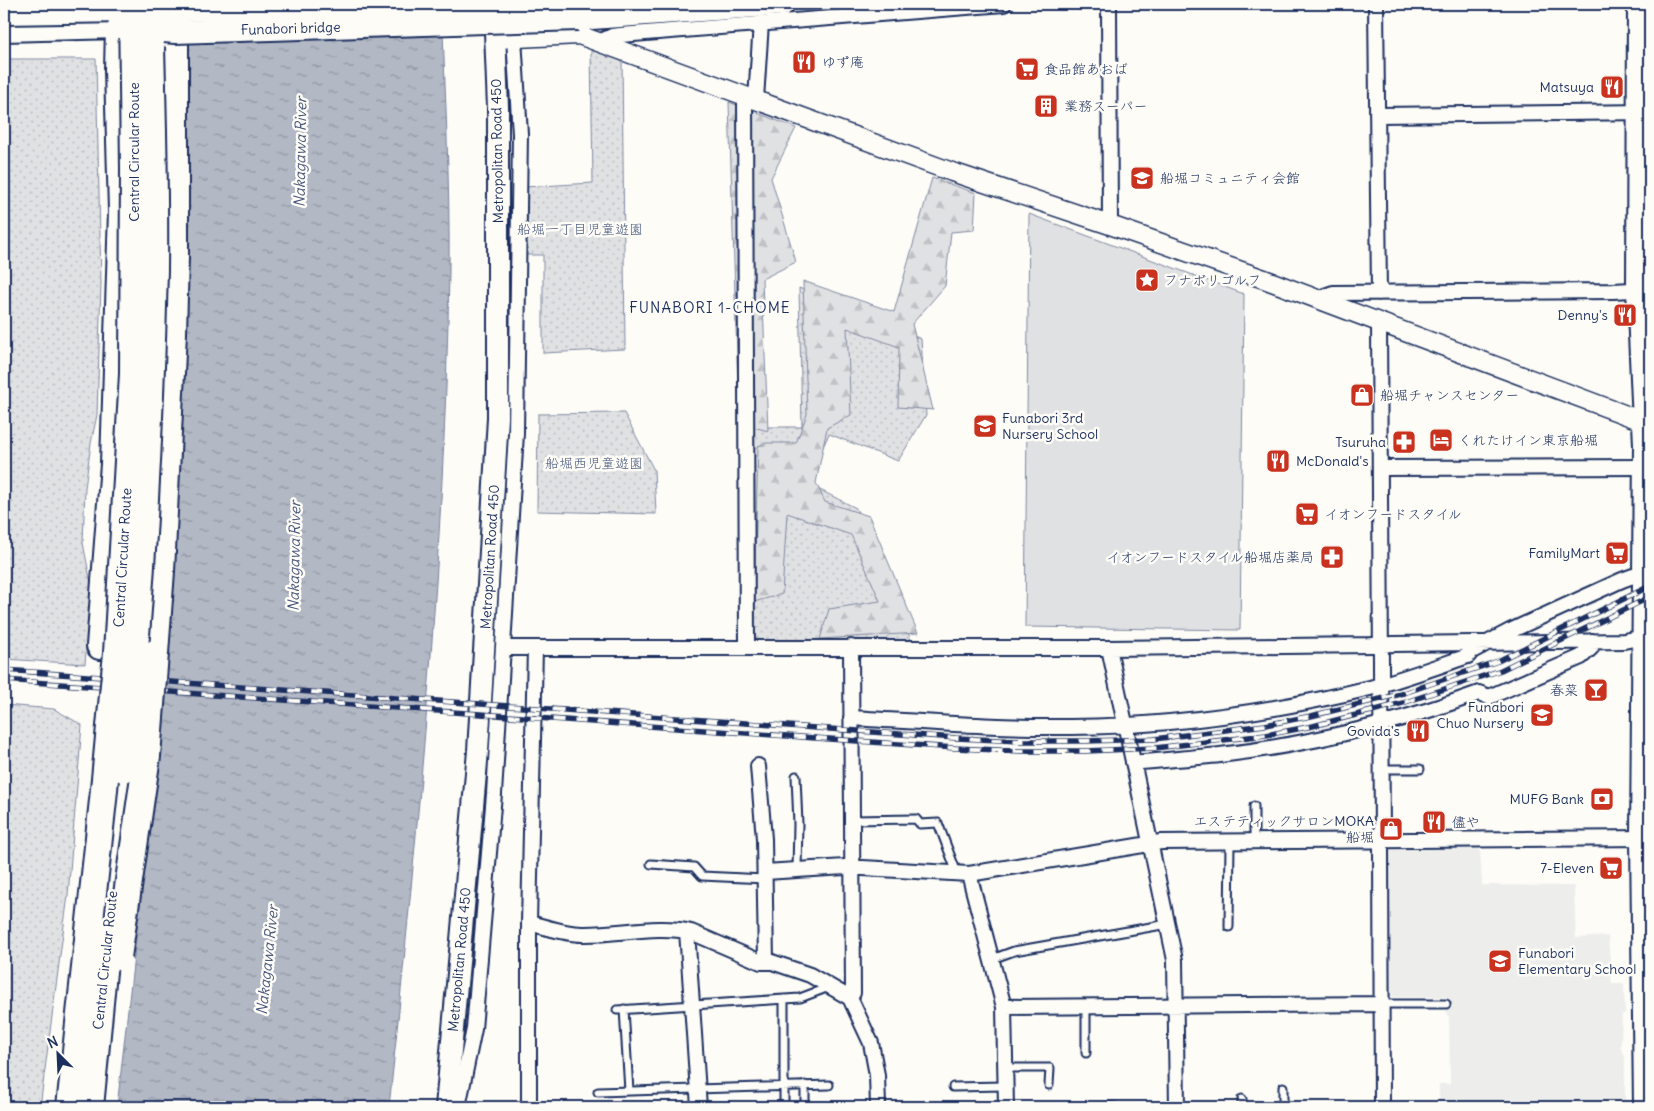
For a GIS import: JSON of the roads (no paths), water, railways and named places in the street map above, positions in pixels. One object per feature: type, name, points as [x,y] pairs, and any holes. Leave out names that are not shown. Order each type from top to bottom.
[{"type":"highway","points":[[77,1102],[76,913],[93,734],[114,464],[122,211],[118,70],[119,27],[141,6],[175,32],[176,257],[173,333],[161,571],[149,737],[113,995],[95,1057]]},
{"type":"highway","name":"Central Circular Route","points":[[77,1102],[95,1057],[133,683],[142,557],[154,269],[154,169],[141,6]]},
{"type":"highway","name":"Central Circular Route","points":[[77,1102],[117,653],[133,374],[134,178],[141,6]]},
{"type":"main road","name":"Metropolitan Road 450","points":[[455,1104],[498,418],[498,108],[505,39],[494,4]]},
{"type":"main road","name":"Funabori bridge","points":[[4,12],[141,6],[540,4]]},
{"type":"main road","name":"Funabori bridge","points":[[4,30],[119,27],[175,32],[579,27],[783,4]]},
{"type":"main road","points":[[1639,4],[1644,112],[1644,289],[1647,422],[1643,572],[1647,637],[1645,1107]]},
{"type":"street","points":[[550,4],[600,42],[952,172],[1110,225],[1316,299],[1647,422]]},
{"type":"street","points":[[600,42],[612,36],[621,35],[1004,4]]},
{"type":"street","points":[[1109,4],[1110,225]]},
{"type":"street","points":[[1376,4],[1379,293]]},
{"type":"street","points":[[747,647],[751,97],[761,23]]},
{"type":"street","points":[[455,1104],[474,1029],[494,794],[516,433],[520,134],[505,39],[579,27]]},
{"type":"street","points":[[1378,115],[1644,112]]},
{"type":"street","points":[[1316,299],[1333,293],[1644,289]]},
{"type":"street","points":[[1379,323],[1382,645],[1382,1107]]},
{"type":"street","points":[[1380,468],[1647,458]]},
{"type":"street","points":[[851,718],[1019,727],[1071,727],[1174,722],[1292,706],[1381,684],[1468,656],[1472,651],[1489,642],[1643,572]]},
{"type":"street","points":[[504,648],[1109,648],[1592,641],[1647,637]]},
{"type":"street","points":[[1133,763],[1221,755],[1291,744],[1416,714],[1479,693],[1489,698],[1581,657],[1591,648],[1592,641]]},
{"type":"street","points":[[850,998],[853,992],[851,647]]},
{"type":"street","points":[[529,1107],[529,923],[535,648]]},
{"type":"street","points":[[1109,648],[1175,960],[1176,1107]]},
{"type":"street","points":[[758,766],[762,798],[766,962]]},
{"type":"street","points":[[765,876],[797,870],[852,868],[963,873],[1150,844],[1646,838]]},
{"type":"street","points":[[963,873],[992,959],[1004,1006],[1006,1107]]},
{"type":"street","points":[[529,923],[581,934],[655,929],[687,931],[761,962],[810,975],[850,998],[871,1043],[877,1075],[878,1107]]},
{"type":"street","points":[[687,931],[699,1107]]},
{"type":"street","points":[[1004,1006],[1381,1004]]},
{"type":"lane","points":[[1382,769],[1420,769]]},
{"type":"lane","points":[[796,776],[797,870]]},
{"type":"lane","points":[[1254,806],[1254,842]]},
{"type":"lane","points":[[852,820],[916,820],[920,824],[938,823],[963,873]]},
{"type":"lane","points":[[1229,927],[1230,842]]},
{"type":"lane","points":[[651,864],[694,867],[702,876],[765,876]]},
{"type":"lane","points":[[992,959],[1014,951],[1168,924]]},
{"type":"lane","points":[[629,1091],[620,1010],[800,998],[829,987]]},
{"type":"lane","points":[[784,999],[784,1107]]},
{"type":"lane","points":[[1381,1004],[1446,1004]]},
{"type":"lane","points":[[1086,1006],[1086,1053]]},
{"type":"lane","points":[[1005,1068],[1050,1068],[1048,1085]]},
{"type":"lane","points":[[805,1085],[805,1107]]},
{"type":"lane","points":[[598,1092],[829,1085]]},
{"type":"lane","points":[[953,1087],[1006,1086]]},
{"type":"lane","points":[[1283,1087],[1283,1107]]},
{"type":"lane","points":[[1242,1099],[1242,1107]]},
{"type":"lane","points":[[1109,1107],[1114,1107]]},
{"type":"water","name":"Nakagawa River","points":[[442,4],[448,171],[449,270],[442,480],[420,794],[389,1107],[117,1107],[165,681],[183,30]]},
{"type":"railway","points":[[4,670],[956,738],[1021,741],[1154,739],[1265,725],[1401,694],[1498,661],[1650,586]]},
{"type":"railway","points":[[4,680],[955,748],[1020,751],[1155,748],[1266,735],[1313,726],[1403,703],[1501,670],[1650,597]]},
{"type":"place","name":"ゆず庵","points":[[804,62]]},
{"type":"place","name":"食品館あおば","points":[[1027,69]]},
{"type":"place","name":"Matsuya","points":[[1612,87]]},
{"type":"place","name":"業務スーパー","points":[[1046,106]]},
{"type":"place","name":"船堀コミュニティ会館","points":[[1142,178]]},
{"type":"place","name":"フナボリゴルフ","points":[[1147,280]]},
{"type":"place","name":"Denny's","points":[[1625,315]]},
{"type":"place","name":"船堀チャンスセンター","points":[[1362,395]]},
{"type":"place","name":"Funabori 3rd Nursery School","points":[[985,426]]},
{"type":"place","name":"くれたけイン東京船堀","points":[[1441,440]]},
{"type":"place","name":"Tsuruha","points":[[1404,442]]},
{"type":"place","name":"McDonald's","points":[[1278,461]]},
{"type":"place","name":"イオンフードスタイル","points":[[1307,514]]},
{"type":"place","name":"FamilyMart","points":[[1617,553]]},
{"type":"place","name":"イオンフードスタイル船堀店薬局","points":[[1332,557]]},
{"type":"place","name":"春菜","points":[[1596,690]]},
{"type":"place","name":"Funabori Chuo Nursery","points":[[1542,715]]},
{"type":"place","name":"Govida's","points":[[1418,731]]},
{"type":"place","name":"MUFG Bank","points":[[1602,799]]},
{"type":"place","name":"儘や","points":[[1434,822]]},
{"type":"place","name":"エステティックサロンMOKA 船堀","points":[[1391,829]]},
{"type":"place","name":"7-Eleven","points":[[1611,868]]},
{"type":"place","name":"Funabori Elementary School","points":[[1500,961]]},
{"type":"district","name":"FUNABORI 1-CHOME","points":[[710,307]]},
{"type":"park label","name":"船堀一丁目児童遊園","points":[[580,229]]},
{"type":"park label","name":"船堀西児童遊園","points":[[594,463]]}]
